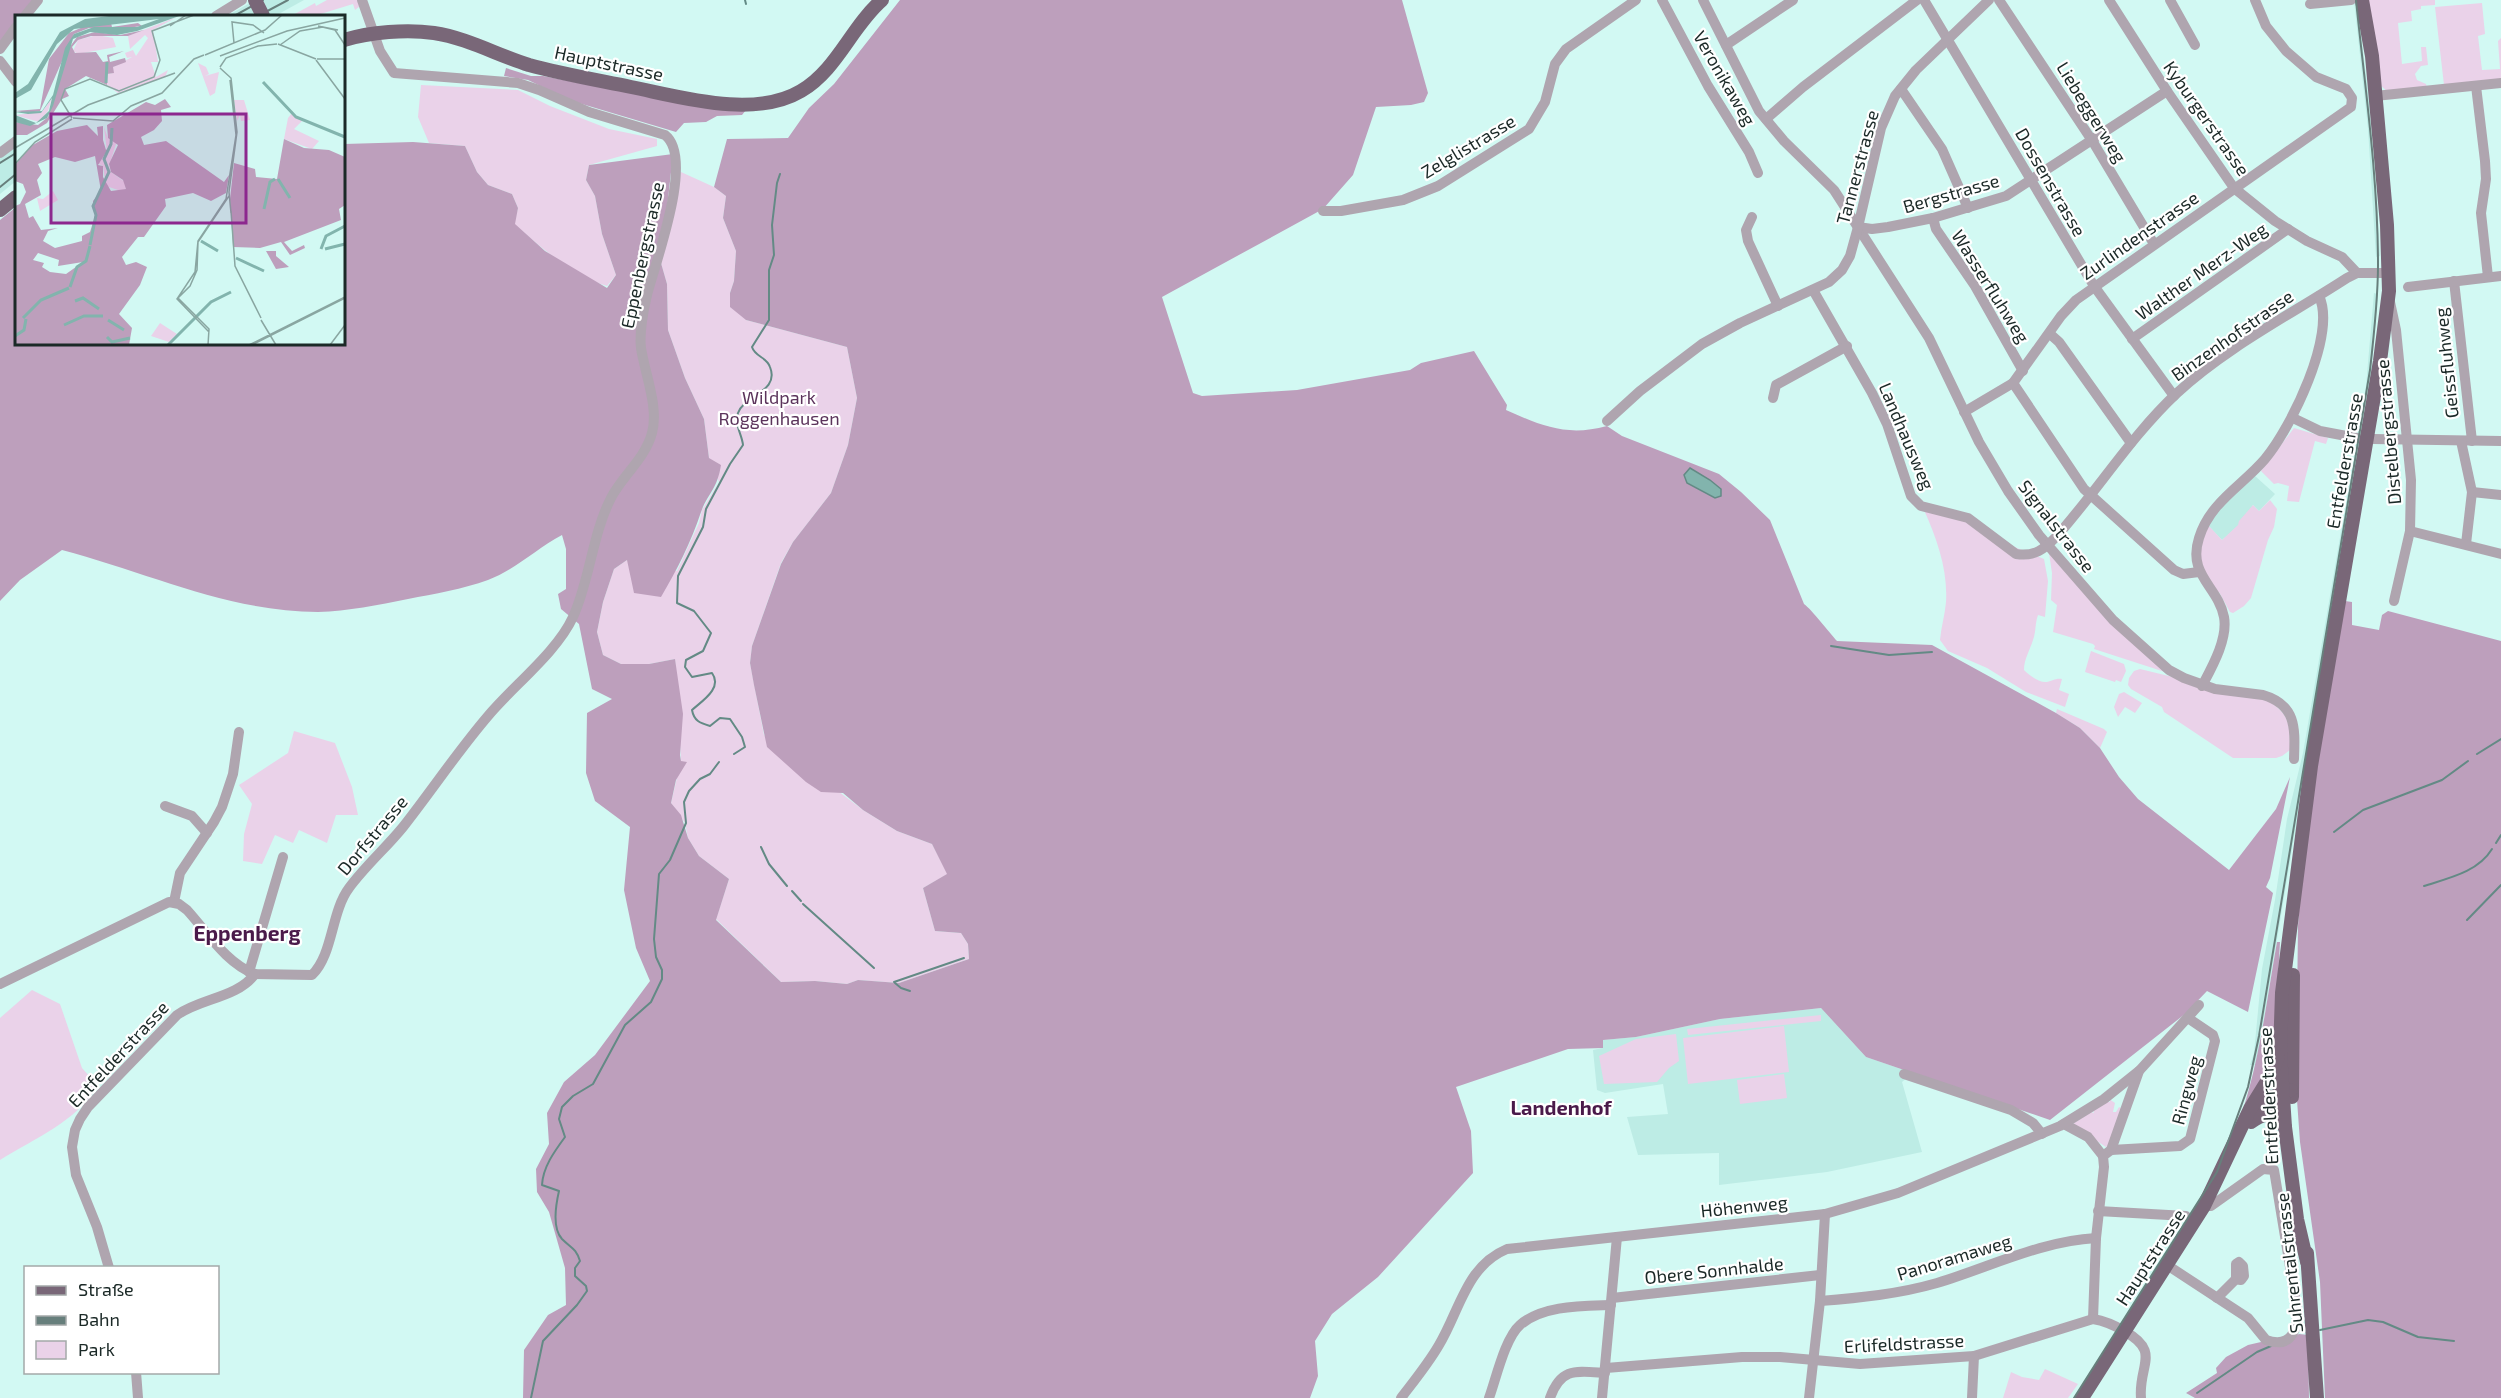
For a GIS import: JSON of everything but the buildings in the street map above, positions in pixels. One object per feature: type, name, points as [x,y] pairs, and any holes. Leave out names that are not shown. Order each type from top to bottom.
[{"type":"main road","points":[[255,0],[262,15]]},
{"type":"main road","name":"Hauptstrasse","points":[[345,39],[404,31],[436,33],[548,70],[730,104],[771,101],[789,97],[810,85],[829,66],[864,18],[882,0]]},
{"type":"main road","name":"Entfelderstrasse","points":[[2286,1090],[2280,1052],[2284,974],[2311,766],[2389,295],[2372,56],[2362,0]]},
{"type":"main road","name":"Hauptstrasse","points":[[345,48],[362,43],[375,35]]},
{"type":"main road","points":[[0,210],[15,198]]},
{"type":"main road","name":"Entfelderstrasse","points":[[2292,926],[2285,1127],[2297,1219],[2307,1262]]},
{"type":"main road","points":[[2241,1131],[2250,1108],[2271,1075],[2280,1052]]},
{"type":"main road","points":[[2262,1092],[2274,1086],[2286,1090]]},
{"type":"main road","points":[[2241,1131],[2263,1102],[2286,1090]]},
{"type":"main road","name":"Suhrentalstrasse","points":[[2286,1090],[2307,1262],[2317,1398]]},
{"type":"main road","points":[[2241,1131],[2261,1114],[2276,1116],[2285,1127]]},
{"type":"main road","name":"Hauptstrasse","points":[[2082,1398],[2204,1206],[2241,1131]]},
{"type":"street","points":[[26,15],[38,0]]},
{"type":"street","points":[[218,15],[242,0]]},
{"type":"street","points":[[362,0],[375,35]]},
{"type":"street","name":"Zelglistrasse","points":[[1323,211],[1341,211],[1403,200],[1438,186],[1529,129],[1545,102],[1555,64],[1566,49],[1636,0]]},
{"type":"street","name":"Veronikaweg","points":[[1662,0],[1708,86],[1749,152],[1758,173]]},
{"type":"street","name":"Signalstrasse","points":[[1703,0],[1759,111],[1784,141],[1834,190],[1929,338],[1964,412],[2008,491],[2048,545],[2114,620],[2169,670],[2202,686],[2272,698],[2284,706],[2292,717],[2294,759]]},
{"type":"street","points":[[1726,45],[1793,0]]},
{"type":"street","points":[[1766,119],[1803,87],[1917,0]]},
{"type":"street","name":"Dossenstrasse","points":[[1924,0],[2094,286],[2174,396]]},
{"type":"street","name":"Tannerstrasse","points":[[1607,421],[1640,391],[1702,344],[1830,282],[1842,270],[1850,256],[1858,227],[1881,128],[1895,96],[1989,0]]},
{"type":"street","name":"Liebeggerweg","points":[[1999,0],[2093,142],[2154,244]]},
{"type":"street","name":"Kyburgerstrasse","points":[[2109,0],[2167,92],[2234,188],[2307,241],[2342,256],[2357,273]]},
{"type":"street","points":[[2170,0],[2195,45]]},
{"type":"street","name":"Zurlindenstrasse","points":[[1964,412],[2013,383],[2061,316],[2076,300],[2234,188],[2349,111],[2352,103],[2350,93],[2316,76],[2286,51],[2266,26],[2255,0]]},
{"type":"street","points":[[2310,4],[2351,0]]},
{"type":"street","points":[[0,50],[15,28]]},
{"type":"street","name":"Eppenbergstrasse","points":[[375,35],[380,51],[394,73],[518,83],[589,112],[665,135],[674,147],[677,158],[670,213],[646,298],[641,329],[651,402],[652,430],[640,456],[611,498],[573,618]]},
{"type":"street","points":[[0,61],[15,81]]},
{"type":"street","points":[[2375,96],[2501,83]]},
{"type":"street","points":[[2476,86],[2485,161],[2486,179],[2481,213],[2488,277]]},
{"type":"street","points":[[1901,89],[1942,149],[1968,208]]},
{"type":"street","name":"Bergstrasse","points":[[1858,227],[1872,229],[1933,218],[2006,196],[2093,142],[2167,92]]},
{"type":"street","points":[[0,153],[15,142]]},
{"type":"street","points":[[1752,217],[1746,230],[1748,241],[1778,306]]},
{"type":"street","name":"Wasserfluhweg","points":[[1933,218],[1936,229],[1975,286],[2023,370]]},
{"type":"street","name":"Walther Merz-Weg","points":[[2132,339],[2288,229]]},
{"type":"street","points":[[2357,273],[2389,273]]},
{"type":"street","name":"Binzenhofstrasse","points":[[2048,545],[2091,496],[2131,443],[2174,396],[2234,350],[2357,273]]},
{"type":"street","points":[[2408,286],[2501,276]]},
{"type":"street","name":"Geissfluhweg","points":[[2454,281],[2472,492],[2466,544]]},
{"type":"street","name":"Landhausweg","points":[[1813,290],[1847,346],[1887,424],[1911,496],[1921,506],[1968,518],[2016,554],[2033,555],[2048,545]]},
{"type":"street","name":"Distelbergstrasse","points":[[2389,295],[2396,330],[2411,480],[2410,531],[2394,602]]},
{"type":"street","points":[[2202,686],[2217,653],[2224,621],[2218,601],[2199,572],[2197,545],[2207,519],[2221,501],[2264,460],[2293,418],[2321,339],[2324,306],[2319,296]]},
{"type":"street","points":[[2050,334],[2060,342],[2131,443]]},
{"type":"street","points":[[1773,398],[1776,385],[1847,346]]},
{"type":"street","points":[[2013,383],[2091,496],[2174,570],[2183,574],[2199,572]]},
{"type":"street","points":[[2293,418],[2320,431],[2357,438]]},
{"type":"street","points":[[2373,439],[2501,441]]},
{"type":"street","points":[[2472,492],[2501,495]]},
{"type":"street","points":[[2410,531],[2501,554]]},
{"type":"street","name":"Dorfstrasse","points":[[252,973],[307,977],[317,970],[347,890],[374,856],[402,828],[489,715],[546,654],[573,618]]},
{"type":"street","points":[[174,902],[180,873],[219,815],[230,782],[239,732]]},
{"type":"street","points":[[165,806],[192,816],[207,833]]},
{"type":"street","points":[[0,984],[162,904],[174,902],[188,910],[234,962],[252,973],[282,857]]},
{"type":"street","name":"Entfelderstrasse","points":[[108,1266],[97,1227],[76,1175],[72,1147],[80,1119],[177,1015],[187,1008],[243,986],[252,973]]},
{"type":"street","points":[[2141,1398],[2146,1359],[2144,1345],[2136,1337],[2112,1324],[2093,1319],[2096,1238],[2104,1167],[2107,1153],[2139,1071],[2199,1005]]},
{"type":"street","name":"Ringweg","points":[[2107,1153],[2180,1146],[2190,1139],[2215,1041],[2213,1035],[2188,1018]]},
{"type":"street","name":"Höhenweg","points":[[1401,1398],[1439,1345],[1472,1280],[1492,1256],[1507,1249],[1825,1214],[1898,1193],[2064,1124],[2104,1099],[2139,1071]]},
{"type":"street","points":[[1904,1074],[2011,1110],[2033,1123],[2042,1134]]},
{"type":"street","points":[[2064,1124],[2088,1137],[2107,1153]]},
{"type":"street","points":[[2167,1265],[2248,1318],[2266,1340],[2282,1341],[2294,1333],[2298,1325],[2298,1314],[2274,1170],[2263,1169],[2211,1206],[2204,1206]]},
{"type":"street","points":[[2098,1212],[2186,1216]]},
{"type":"street","points":[[1809,1398],[1820,1301],[1825,1214]]},
{"type":"street","points":[[1602,1398],[1617,1237]]},
{"type":"street","name":"Panoramaweg","points":[[1820,1301],[1903,1291],[1936,1283],[2056,1243],[2096,1238]]},
{"type":"street","name":"Obere Sonnhalde","points":[[1489,1398],[1511,1338],[1520,1325],[1550,1311],[1820,1275]]},
{"type":"street","points":[[2217,1298],[2236,1279]]},
{"type":"street","name":"Erlifeldstrasse","points":[[1550,1398],[1556,1381],[1568,1373],[1742,1357],[1780,1357],[1860,1364],[1974,1356],[2093,1319]]},
{"type":"street","points":[[1972,1398],[1974,1356]]},
{"type":"street","points":[[136,1374],[138,1398]]},
{"type":"shaded area","points":[[0,0],[38,0],[26,15],[15,15],[15,28],[0,49]]},
{"type":"shaded area","points":[[255,0],[304,0],[277,15],[229,15]]},
{"type":"shaded area","points":[[900,0],[1402,0],[1428,93],[1424,102],[1376,107],[1353,175],[1323,209],[1162,297],[1193,393],[1202,396],[1297,390],[1410,370],[1421,363],[1474,351],[1507,405],[1506,410],[1543,425],[1567,430],[1607,426],[1622,436],[1719,474],[1770,520],[1804,604],[1837,641],[1932,645],[2056,713],[2080,728],[2100,748],[2119,777],[2138,799],[2229,870],[2276,809],[2290,777],[2270,878],[2266,887],[2273,893],[2248,1012],[2207,991],[2185,1014],[2050,1120],[1866,1057],[1821,1008],[1720,1019],[1636,1037],[1603,1040],[1603,1048],[1568,1049],[1456,1087],[1471,1131],[1473,1173],[1378,1277],[1332,1314],[1315,1341],[1318,1376],[1310,1398],[523,1398],[524,1350],[548,1315],[566,1305],[565,1268],[549,1212],[537,1192],[536,1169],[549,1144],[547,1113],[564,1082],[595,1055],[650,981],[636,948],[624,890],[630,827],[595,801],[586,773],[587,713],[612,699],[592,689],[579,624],[561,609],[558,594],[566,589],[566,549],[562,535],[508,570],[488,580],[438,593],[340,610],[318,612],[252,605],[188,589],[62,550],[20,580],[0,601],[0,220],[15,208],[15,345],[345,345],[345,144],[413,142],[465,146],[477,172],[488,185],[512,194],[518,208],[515,224],[545,251],[607,288],[616,275],[602,234],[595,196],[586,180],[589,165],[673,154],[661,263],[667,284],[668,330],[685,378],[704,419],[709,458],[721,465],[715,486],[661,597],[634,593],[627,560],[614,569],[603,602],[597,632],[603,655],[621,664],[649,664],[675,659],[683,714],[680,755],[681,761],[687,762],[676,780],[671,803],[681,815],[688,838],[699,856],[729,879],[716,920],[781,982],[815,981],[847,984],[858,980],[899,983],[969,959],[968,944],[961,933],[935,931],[923,888],[947,874],[932,844],[897,831],[863,810],[843,793],[821,792],[806,782],[767,747],[750,663],[752,646],[781,564],[793,542],[831,493],[848,445],[857,398],[847,347],[746,320],[730,307],[736,251],[723,218],[726,196],[714,187],[727,139],[788,138],[809,108],[834,84]]},
{"type":"shaded area","points":[[2354,0],[2357,0],[2370,109],[2380,256],[2376,257],[2368,129]]},
{"type":"shaded area","points":[[506,68],[531,76],[543,76],[698,106],[746,110],[742,115],[717,116],[706,122],[684,123],[676,132],[572,101],[528,80],[504,76]]},
{"type":"shaded area","points":[[15,148],[15,182],[0,194],[0,158]]},
{"type":"shaded area","points":[[2374,293],[2378,294],[2371,374],[2260,1042],[2255,1065],[2250,1065],[2254,1053],[2262,969],[2287,819],[2303,753],[2366,386]]},
{"type":"shaded area","points":[[1690,468],[1721,489],[1721,496],[1715,498],[1687,483],[1684,475]]},
{"type":"shaded area","points":[[2255,476],[2275,494],[2259,511],[2253,505],[2239,525],[2222,540],[2208,525],[2218,510]]},
{"type":"shaded area","points":[[2345,601],[2352,602],[2352,625],[2379,630],[2382,615],[2388,611],[2501,641],[2501,1398],[2325,1398],[2320,1282],[2300,1142],[2296,1086],[2298,926],[2304,836]]},
{"type":"shaded area","points":[[2277,942],[2280,942],[2274,1052],[2270,1068],[2237,1127],[2251,1082]]},
{"type":"shaded area","points":[[1821,1008],[1866,1057],[1913,1073],[1902,1082],[1922,1152],[1827,1172],[1719,1185],[1719,1153],[1638,1155],[1627,1117],[1668,1114],[1663,1084],[1605,1093],[1597,1090],[1593,1050],[1603,1048],[1602,1040],[1636,1037],[1720,1019]]},
{"type":"shaded area","points":[[2299,1334],[2308,1335],[2309,1398],[2195,1398],[2186,1393],[2217,1373],[2216,1368],[2226,1357],[2248,1345],[2261,1342],[2283,1344]]},
{"type":"green space","points":[[327,0],[359,0],[360,6],[355,10],[353,4],[317,15],[293,15],[315,3],[316,6]]},
{"type":"green space","points":[[2366,0],[2435,0],[2435,5],[2421,6],[2421,9],[2411,11],[2412,21],[2398,23],[2402,64],[2422,61],[2421,47],[2426,47],[2428,65],[2421,66],[2415,74],[2417,80],[2426,84],[2427,88],[2387,91],[2380,85]]},
{"type":"green space","points":[[2482,3],[2485,34],[2478,36],[2482,70],[2500,69],[2498,41],[2501,38],[2501,79],[2444,85],[2435,7]]},
{"type":"green space","points":[[421,85],[518,90],[550,106],[609,129],[657,139],[657,146],[589,165],[586,180],[595,196],[602,234],[616,275],[607,286],[569,268],[514,224],[518,208],[512,194],[488,185],[477,172],[465,146],[429,143],[418,117]]},
{"type":"green space","name":"Wildpark Roggenhausen","points":[[681,172],[714,187],[726,196],[723,218],[736,251],[734,281],[730,293],[746,320],[847,347],[857,398],[848,445],[831,493],[793,542],[781,563],[752,646],[750,663],[764,735],[863,810],[897,831],[932,844],[948,874],[923,888],[935,931],[961,933],[968,944],[969,959],[899,983],[858,980],[847,984],[815,981],[781,982],[716,919],[729,879],[699,856],[688,838],[685,823],[671,803],[681,761],[675,659],[649,664],[621,664],[603,655],[597,632],[603,602],[614,569],[627,560],[677,571],[699,523],[702,510],[719,482],[709,458],[704,419],[685,378],[668,330],[667,284],[661,263]]},
{"type":"green space","points":[[2294,428],[2328,438],[2326,444],[2315,441],[2299,502],[2287,501],[2289,486],[2274,484],[2261,471]]},
{"type":"green space","points":[[2270,500],[2277,509],[2274,527],[2251,598],[2244,606],[2233,613],[2230,612],[2219,592],[2216,593],[2201,560],[2208,525],[2222,540],[2238,525],[2253,505],[2259,511]]},
{"type":"green space","points":[[1924,510],[1959,517],[1988,536],[2044,559],[2048,581],[2045,617],[2038,615],[2024,670],[2041,681],[2062,679],[2059,690],[2069,694],[2065,707],[2026,692],[1987,668],[1948,651],[1940,640],[1946,602],[1945,578],[1937,543]]},
{"type":"green space","points":[[2049,553],[2165,672],[2094,649],[2093,644],[2053,632],[2057,605],[2051,600],[2052,573]]},
{"type":"green space","points":[[2091,651],[2124,664],[2126,671],[2121,682],[2085,672]]},
{"type":"green space","points":[[2140,669],[2267,700],[2280,710],[2287,720],[2290,750],[2276,758],[2233,758],[2164,712],[2162,707],[2131,689],[2128,685],[2129,678],[2134,671]]},
{"type":"green space","points":[[2124,692],[2142,703],[2135,713],[2125,707],[2118,717],[2114,707],[2119,694]]},
{"type":"green space","points":[[2057,709],[2104,729],[2107,732],[2100,748],[2080,728],[2056,713]]},
{"type":"green space","points":[[294,731],[335,743],[352,787],[358,815],[336,815],[327,843],[299,830],[293,843],[275,835],[262,864],[243,861],[244,834],[252,804],[239,785],[288,753]]},
{"type":"green space","points":[[32,990],[60,1004],[82,1068],[98,1086],[78,1110],[66,1120],[0,1160],[0,1018]]},
{"type":"green space","points":[[1821,1015],[1821,1021],[1688,1035],[1687,1029]]},
{"type":"green space","points":[[1784,1026],[1789,1072],[1688,1084],[1683,1038]]},
{"type":"green space","points":[[1676,1034],[1679,1061],[1669,1068],[1657,1082],[1604,1084],[1599,1056],[1636,1039]]},
{"type":"green space","points":[[1784,1074],[1787,1098],[1740,1104],[1737,1080]]},
{"type":"green space","points":[[2109,1099],[2115,1103],[2113,1112],[2116,1112],[2119,1107],[2122,1109],[2109,1145],[2106,1147],[2074,1126],[2074,1123],[2091,1112],[2094,1113],[2093,1110],[2110,1102]]},
{"type":"green space","points":[[2045,1369],[2078,1384],[2068,1398],[2003,1398],[2011,1372],[2039,1380]]},
{"type":"waterway","points":[[745,0],[746,4]]},
{"type":"waterway","points":[[734,754],[745,747],[742,737],[730,719],[720,718],[710,726],[698,721],[693,714],[692,710],[710,694],[715,679],[712,673],[692,677],[685,667],[686,660],[703,651],[711,633],[694,611],[677,603],[678,576],[703,527],[706,509],[743,445],[738,425],[738,413],[747,402],[766,388],[772,375],[768,364],[752,347],[769,320],[769,270],[774,255],[772,225],[780,174]]},
{"type":"waterway","points":[[1831,646],[1889,655],[1932,652]]},
{"type":"waterway","points":[[2477,754],[2501,739]]},
{"type":"waterway","points":[[2334,832],[2363,810],[2442,780],[2468,761]]},
{"type":"waterway","points":[[531,1398],[543,1341],[587,1291],[586,1286],[575,1276],[575,1268],[580,1261],[557,1229],[556,1209],[559,1191],[542,1185],[547,1166],[565,1137],[559,1119],[562,1107],[573,1096],[593,1084],[625,1025],[651,1002],[662,979],[654,939],[659,874],[670,860],[686,823],[684,802],[689,791],[700,779],[710,774],[719,762]]},
{"type":"waterway","points":[[2496,843],[2501,835]]},
{"type":"waterway","points":[[761,847],[769,864],[787,886]]},
{"type":"waterway","points":[[2424,886],[2471,869],[2492,849]]},
{"type":"waterway","points":[[2467,920],[2501,885]]},
{"type":"waterway","points":[[792,891],[801,901]]},
{"type":"waterway","points":[[803,904],[874,968]]},
{"type":"waterway","points":[[894,982],[964,958]]},
{"type":"waterway","points":[[895,983],[910,991]]},
{"type":"waterway","points":[[2320,1330],[2368,1320],[2383,1322],[2418,1337],[2454,1341]]},
{"type":"waterway","points":[[2197,1393],[2257,1352],[2271,1346]]},
{"type":"railway","points":[[236,15],[263,0]]},
{"type":"railway","points":[[260,15],[288,0]]},
{"type":"railway","points":[[2074,1398],[2217,1172],[2248,1087],[2259,1036],[2370,370],[2374,331],[2378,265],[2376,198],[2356,0]]},
{"type":"railway","points":[[0,163],[15,154]]},
{"type":"railway","points":[[0,187],[15,175]]},
{"type":"district","name":"Eppenberg","points":[[247,932]]},
{"type":"district","name":"Landenhof","points":[[1561,1107]]}]
